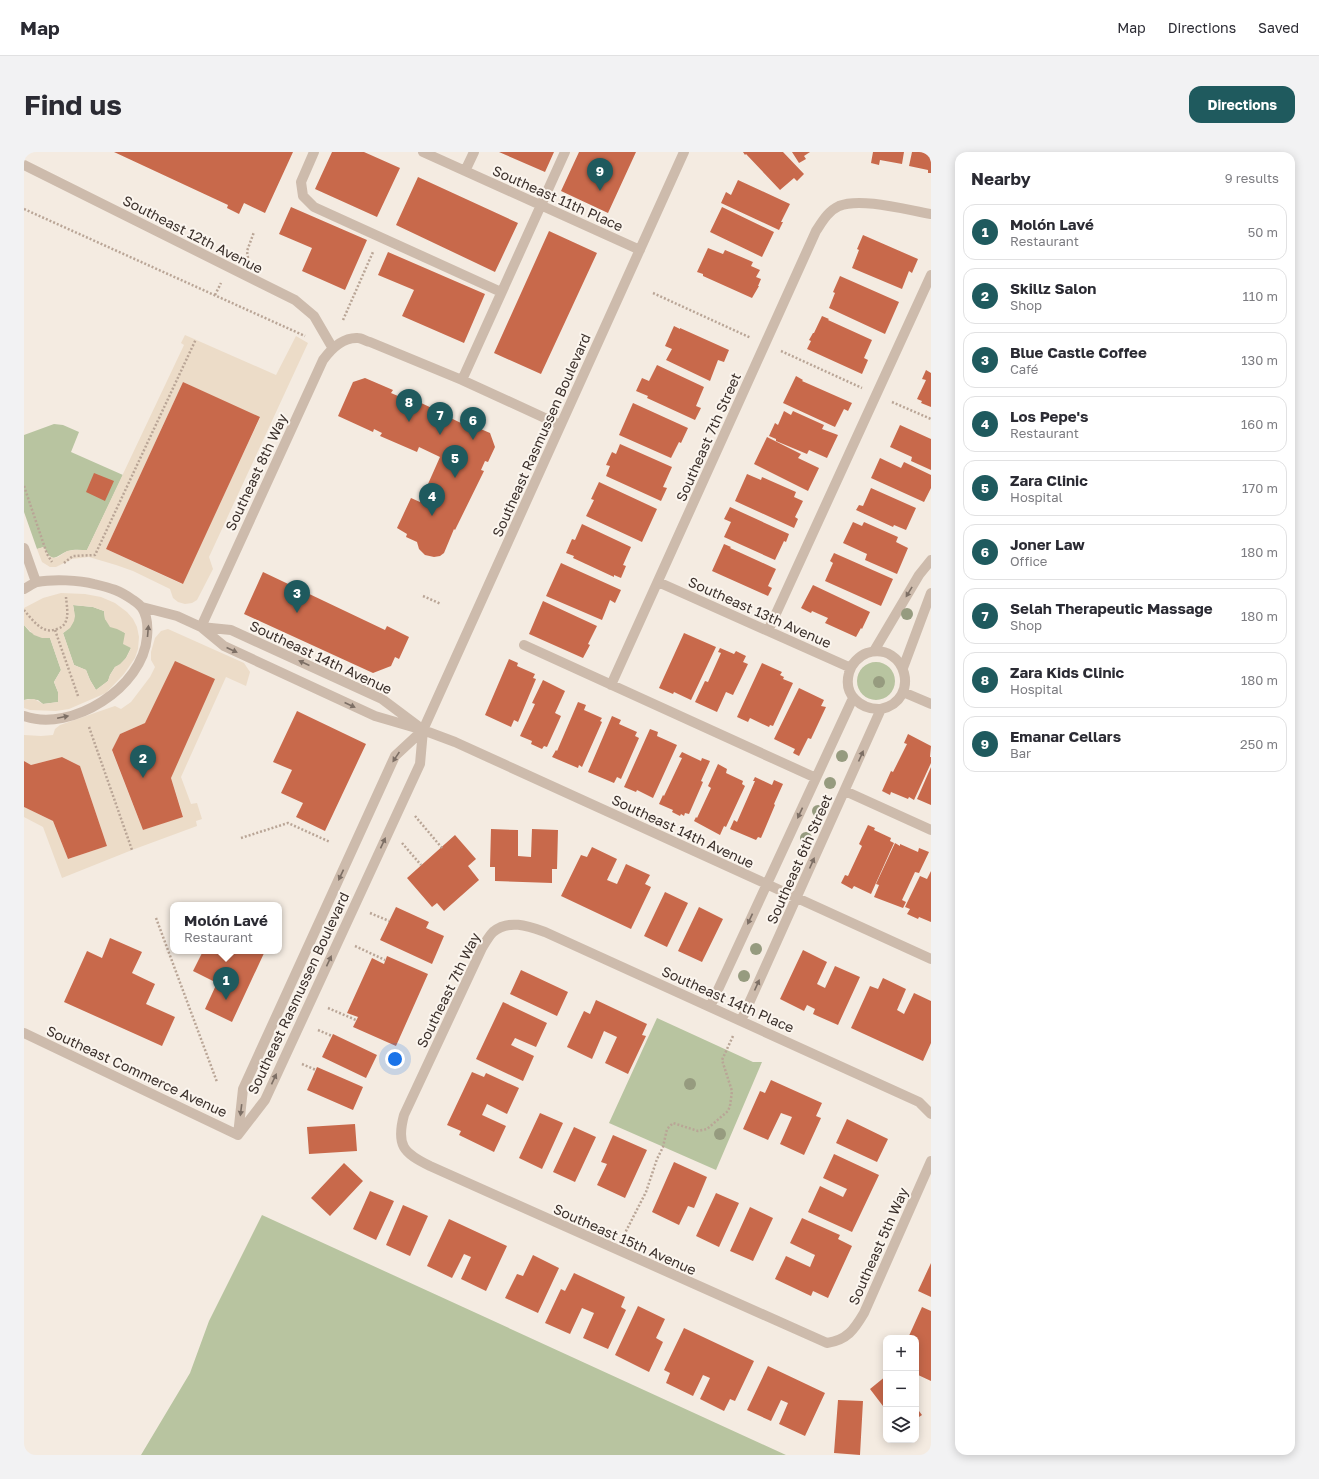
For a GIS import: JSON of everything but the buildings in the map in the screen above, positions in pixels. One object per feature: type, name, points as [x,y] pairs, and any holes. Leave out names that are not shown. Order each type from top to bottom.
[{"type":"street","points":[[314,152],[301,182],[303,196],[314,206],[501,292]]},
{"type":"street","name":"Southeast 11th Place","points":[[423,152],[640,250]]},
{"type":"street","points":[[465,171],[474,152]]},
{"type":"street","points":[[462,380],[565,152]]},
{"type":"street","name":"Southeast Rasmussen Boulevard","points":[[238,1135],[265,1100],[420,764],[423,730],[684,152]]},
{"type":"street","name":"Southeast 12th Avenue","points":[[24,165],[294,300],[314,316],[332,347]]},
{"type":"street","name":"Southeast 7th Street","points":[[611,685],[816,231],[824,219],[831,211],[839,206],[850,204],[879,204],[931,214]]},
{"type":"street","points":[[768,631],[931,275]]},
{"type":"street","points":[[332,347],[348,339],[358,338],[370,342],[462,380],[560,425]]},
{"type":"street","name":"Southeast 8th Way","points":[[201,627],[323,360],[332,347]]},
{"type":"street","points":[[24,548],[36,582],[24,589]]},
{"type":"street","points":[[874,652],[919,575],[931,560]]},
{"type":"street","name":"Southeast 14th Avenue","points":[[36,582],[65,580],[88,582],[120,592],[142,607],[177,616],[201,627],[224,646],[360,710],[455,742],[931,959]]},
{"type":"street","name":"Southeast 13th Avenue","points":[[658,582],[851,668]]},
{"type":"street","points":[[903,668],[931,593]]},
{"type":"street","points":[[24,716],[43,719],[57,718],[83,711],[111,697],[136,668],[147,643],[149,623],[142,607]]},
{"type":"street","name":"Southeast 14th Avenue","points":[[201,627],[231,630],[382,699],[423,730]]},
{"type":"street","points":[[524,645],[816,778]]},
{"type":"street","points":[[874,652],[888,654],[897,660],[903,668],[905,677],[903,692],[898,701],[894,704],[881,709],[870,709],[859,704],[853,698],[847,684],[848,674],[856,660],[864,655],[874,652]]},
{"type":"street","points":[[903,692],[931,704]]},
{"type":"street","name":"Southeast 6th Street","points":[[710,1007],[853,698]]},
{"type":"street","name":"Southeast 6th Street","points":[[741,1021],[881,709]]},
{"type":"street","name":"Southeast Rasmussen Boulevard","points":[[238,1135],[243,1089],[395,756],[423,730]]},
{"type":"street","points":[[845,791],[931,830]]},
{"type":"street","name":"Southeast 14th Place","points":[[507,924],[521,924],[545,932],[919,1102],[931,1114]]},
{"type":"street","name":"Southeast 7th Way","points":[[401,1144],[400,1135],[404,1115],[482,948],[493,932],[507,924]]},
{"type":"street","name":"Southeast Commerce Avenue","points":[[24,1033],[238,1135]]},
{"type":"street","name":"Southeast 15th Avenue","points":[[401,1144],[417,1160],[817,1340],[827,1343],[836,1342],[844,1338]]},
{"type":"street","name":"Southeast 5th Way","points":[[844,1338],[858,1324],[864,1313],[931,1161]]},
{"type":"path","points":[[24,209],[309,338]]},
{"type":"path","points":[[245,260],[248,258],[247,250],[254,232]]},
{"type":"path","points":[[343,320],[376,246]]},
{"type":"path","points":[[215,296],[221,282]]},
{"type":"path","points":[[653,293],[931,419]]},
{"type":"path","points":[[60,563],[65,562],[73,556],[95,555],[196,339]]},
{"type":"path","points":[[24,486],[50,562],[55,564]]},
{"type":"path","points":[[24,610],[43,629],[55,630],[65,625],[67,621],[66,594]]},
{"type":"path","points":[[423,596],[441,604]]},
{"type":"path","points":[[55,630],[132,850]]},
{"type":"path","points":[[413,814],[442,848]]},
{"type":"path","points":[[241,838],[288,823],[330,842]]},
{"type":"path","points":[[398,840],[421,865]]},
{"type":"path","points":[[370,913],[389,921]]},
{"type":"path","points":[[156,918],[217,1082]]},
{"type":"path","points":[[355,946],[385,960]]},
{"type":"path","points":[[328,1008],[356,1020]]},
{"type":"path","points":[[616,1250],[646,1192],[657,1159],[663,1147],[667,1129],[673,1123],[698,1131],[707,1129],[728,1112],[732,1091],[722,1060],[741,1021]]},
{"type":"path","points":[[318,1030],[332,1036]]},
{"type":"path","points":[[302,1064],[316,1070]]},
{"type":"green space","points":[[54,424],[63,425],[79,432],[71,452],[123,475],[87,550],[70,550],[55,558],[52,558],[44,547],[37,549],[24,512],[24,435]]},
{"type":"green space","points":[[73,605],[93,607],[104,611],[105,619],[125,633],[131,648],[126,658],[120,665],[115,667],[108,681],[96,690],[86,670],[74,665],[63,633],[72,624],[74,617]]},
{"type":"green space","points":[[24,625],[30,632],[50,638],[61,670],[54,682],[58,692],[59,702],[43,704],[38,700],[24,700]]},
{"type":"green space","points":[[876,662],[886,665],[892,671],[895,681],[892,691],[886,697],[876,700],[866,697],[860,691],[857,681],[860,671],[866,665]]},
{"type":"green space","points":[[657,1018],[753,1062],[762,1062],[716,1170],[609,1123]]},
{"type":"green space","points":[[262,1215],[786,1455],[141,1455],[190,1373],[209,1321]]},
{"type":"shaded area","points":[[185,335],[276,375],[296,336],[308,343],[209,557],[213,569],[197,600],[192,603],[185,604],[178,602],[173,598],[170,589],[133,571],[89,557],[72,559],[56,567],[50,567],[42,562],[37,549],[44,547],[49,556],[54,558],[67,551],[87,550],[184,345],[181,343]],"holes":[[[183,382],[260,418],[182,584],[106,549]]]},
{"type":"shaded area","points":[[61,593],[85,594],[101,597],[115,603],[127,612],[137,627],[139,637],[138,649],[135,658],[124,674],[106,693],[69,709],[56,711],[30,710],[24,708],[24,700],[34,699],[43,704],[58,702],[58,692],[54,682],[61,670],[50,638],[42,638],[34,635],[24,625],[24,608],[43,598]],"holes":[[[73,605],[93,607],[104,611],[105,619],[110,627],[125,633],[123,644],[131,648],[126,658],[115,667],[108,681],[96,690],[86,670],[74,665],[63,633],[70,628],[74,621],[75,616]]]},
{"type":"shaded area","points":[[168,629],[244,663],[250,672],[246,686],[226,677],[181,777],[191,804],[197,803],[202,819],[196,821],[197,826],[62,878],[43,827],[24,817],[24,807],[53,821],[68,859],[107,846],[80,766],[62,757],[31,765],[24,761],[24,735],[53,735],[55,729],[60,725],[115,706],[121,709],[131,702],[150,677],[155,667],[151,660],[151,652],[155,638],[161,631]],"holes":[[[145,723],[171,778],[183,816],[143,830],[112,751],[120,734]]]},
{"type":"place","name":"Emanar Cellars","points":[[600,191]]},
{"type":"place","name":"Zara Kids Clinic","points":[[409,422]]},
{"type":"place","name":"Selah Therapeutic Massage","points":[[440,435]]},
{"type":"place","name":"Joner Law","points":[[473,440]]},
{"type":"place","name":"Zara Clinic","points":[[455,478]]},
{"type":"place","name":"Los Pepe's","points":[[432,516]]},
{"type":"place","name":"Blue Castle Coffee","points":[[297,613]]},
{"type":"place","name":"Skillz Salon","points":[[143,778]]},
{"type":"place","name":"Molón Lavé","points":[[226,1000]]}]
